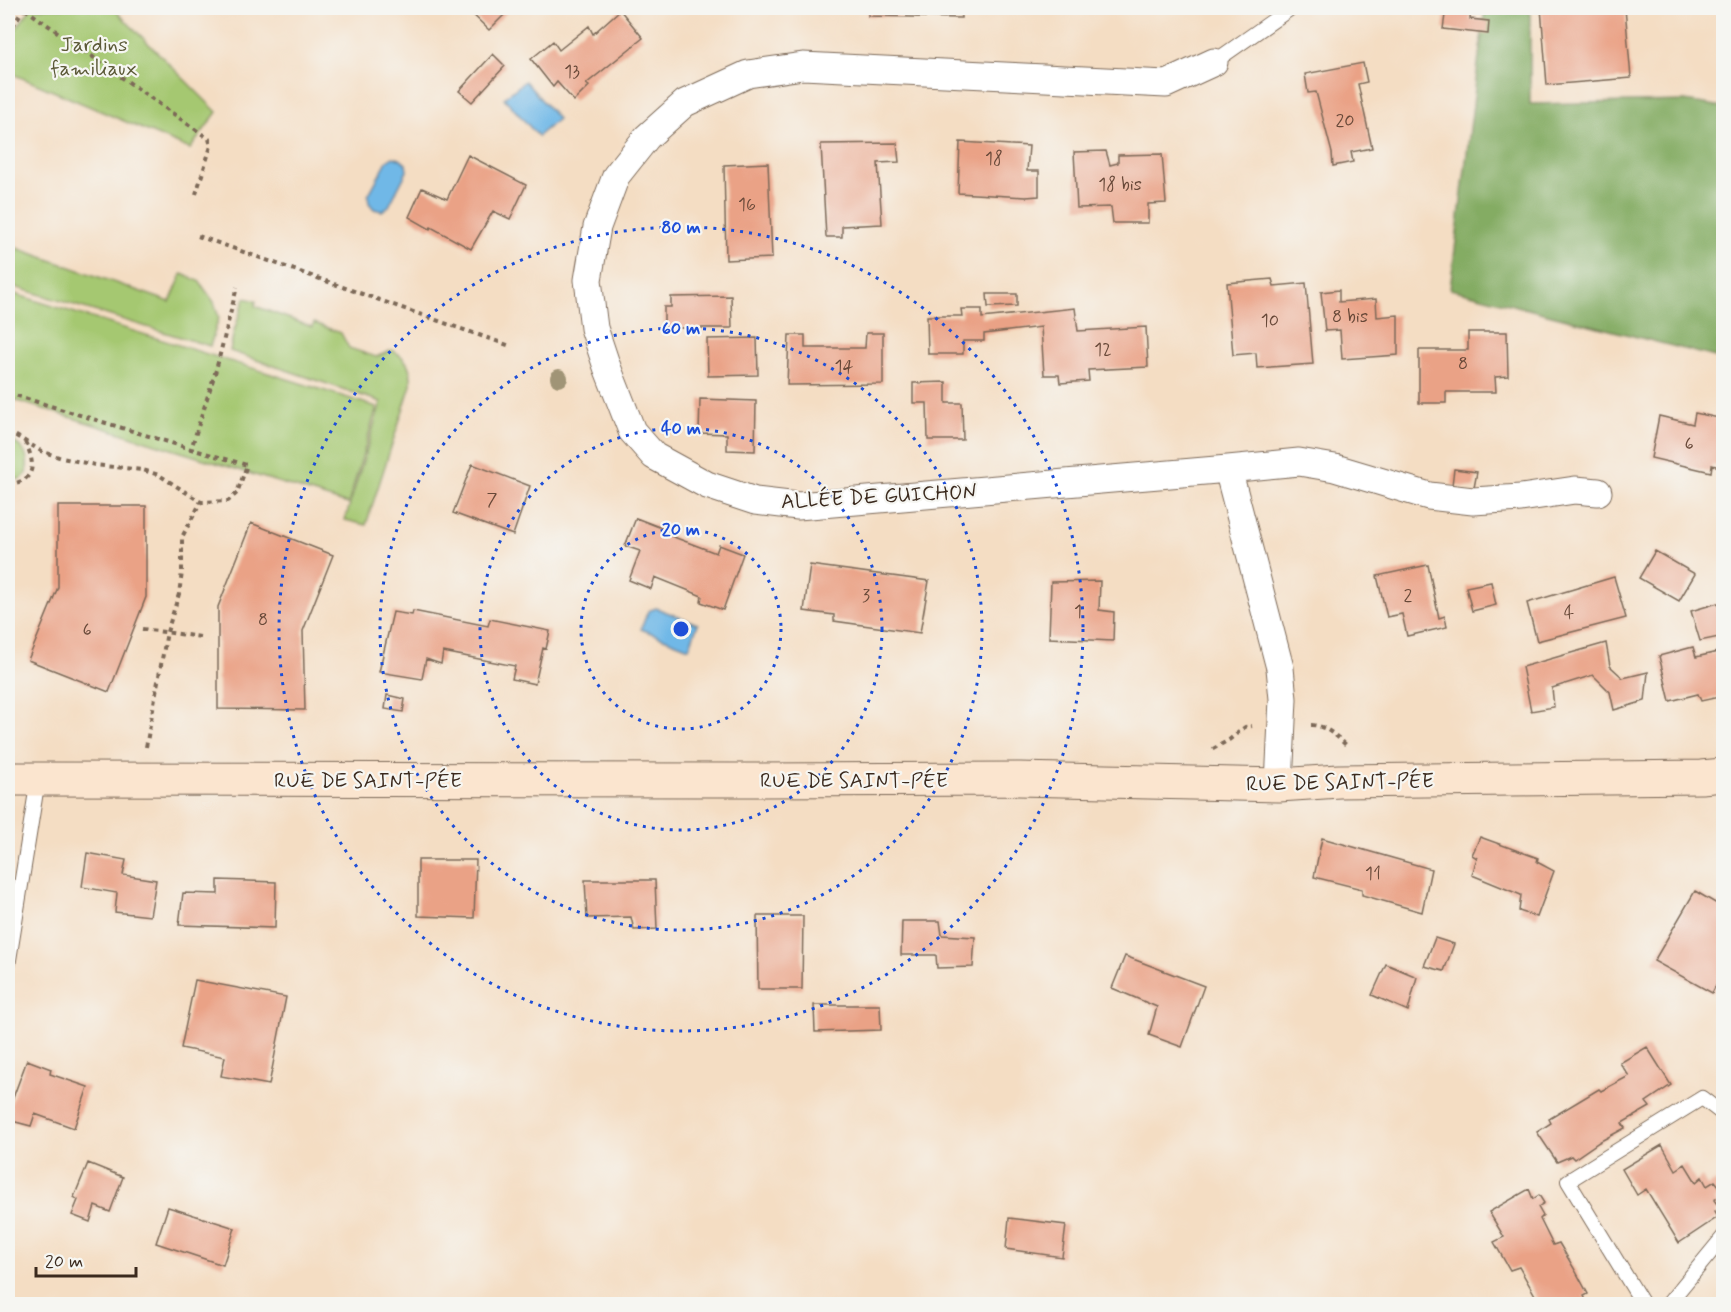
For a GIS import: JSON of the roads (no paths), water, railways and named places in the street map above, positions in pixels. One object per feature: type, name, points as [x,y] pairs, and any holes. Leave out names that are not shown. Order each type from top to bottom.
[{"type":"main road","name":"RUE DE SAINT-PÉE","points":[[22,779],[1019,778],[1279,785],[1339,781],[1712,776]]},
{"type":"street","name":"ALLÉE DE GUICHON","points":[[1214,62],[1166,84],[803,66],[747,74],[685,103],[647,136],[616,176],[597,227],[588,280],[594,328],[632,431],[654,456],[707,484],[755,501],[798,506],[1299,462],[1335,468],[1429,496],[1473,501],[1521,498],[1575,490],[1598,492]]},
{"type":"street","points":[[1228,469],[1280,668],[1283,699],[1279,785]]},
{"type":"lane","points":[[1214,62],[1291,8]]},
{"type":"lane","points":[[8,966],[22,779]]},
{"type":"lane","points":[[1643,1305],[1568,1181],[1702,1098],[1724,1115]]},
{"type":"lane","points":[[1668,1305],[1724,1236]]},
{"type":"water","points":[[525,81],[558,119],[538,136],[504,98]]},
{"type":"water","points":[[393,157],[406,164],[407,171],[389,206],[382,211],[374,209],[369,203],[368,196],[387,161]]},
{"type":"water","points":[[656,608],[698,624],[689,648],[641,629],[648,611]]},
{"type":"park label","name":"Jardins familiaux","points":[[94,56]]}]
